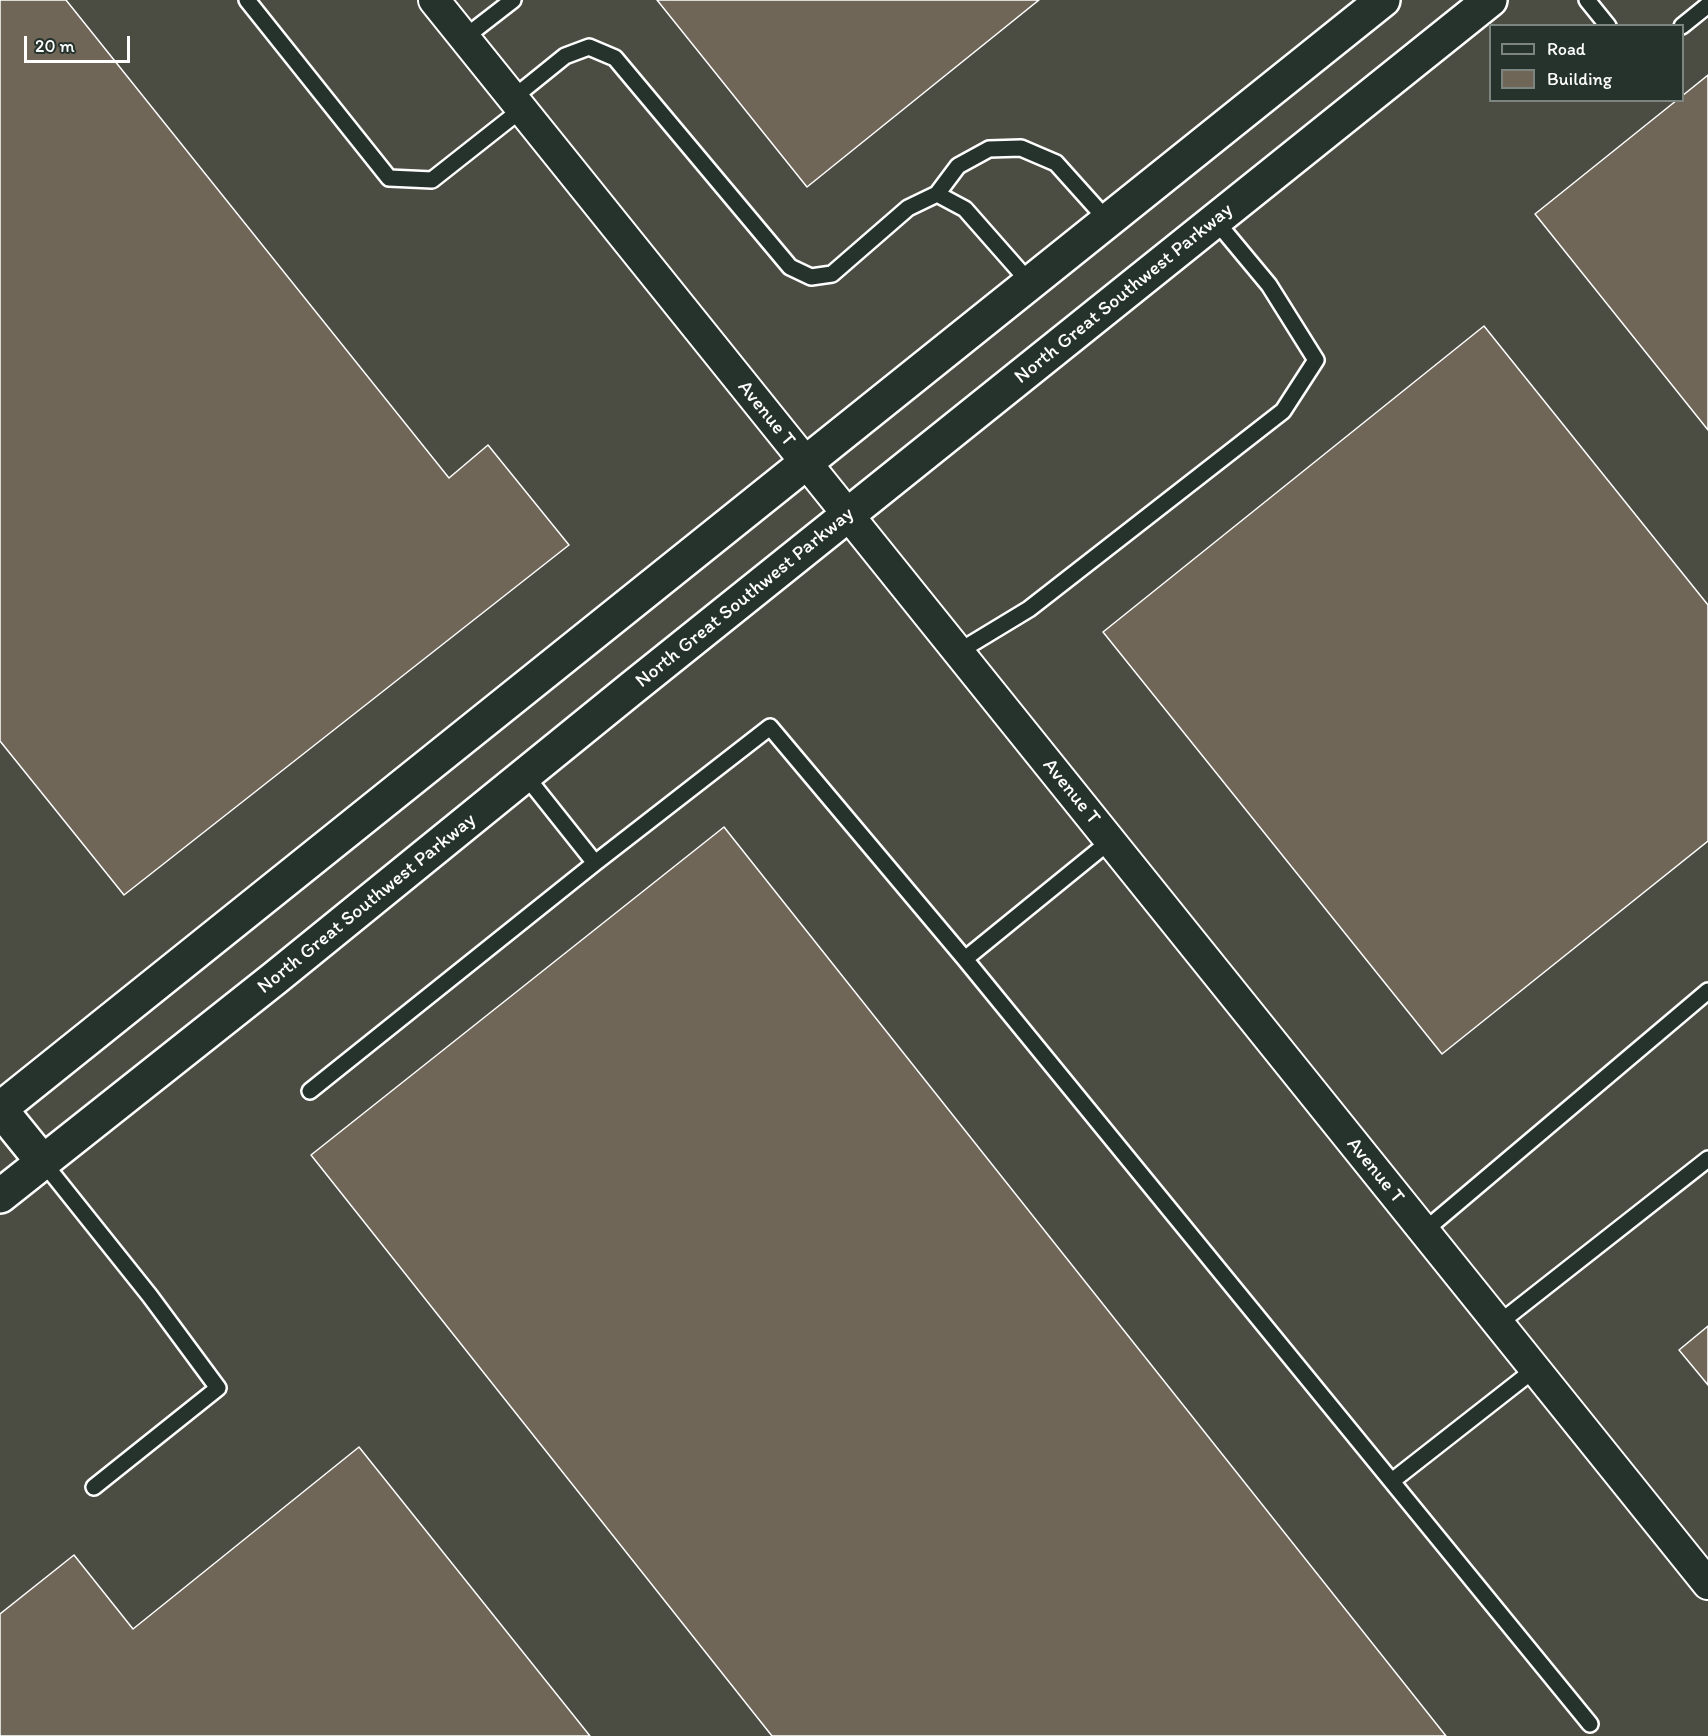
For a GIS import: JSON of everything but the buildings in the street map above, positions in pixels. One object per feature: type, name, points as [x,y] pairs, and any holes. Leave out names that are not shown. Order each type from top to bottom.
[{"type":"street","name":"Avenue T","points":[[434,0],[1708,1584]]},
{"type":"street","points":[[43,1162],[0,1109],[1383,0]]},
{"type":"street","name":"North Great Southwest Parkway","points":[[0,1196],[275,978],[1490,0]]},
{"type":"lane","points":[[247,0],[389,178],[432,180],[518,104],[565,56],[589,47],[615,58],[790,267],[811,278],[832,274],[908,208],[937,194],[958,166],[989,149],[1021,148],[1056,163],[1108,221]]},
{"type":"lane","points":[[464,38],[513,0]]},
{"type":"lane","points":[[1587,0],[1606,24]]},
{"type":"lane","points":[[1684,24],[1708,5]]},
{"type":"lane","points":[[937,194],[965,209],[1031,284]]},
{"type":"lane","points":[[958,652],[1029,609],[1283,411],[1316,360],[1269,285],[1215,220]]},
{"type":"lane","points":[[310,1091],[595,863],[770,727],[965,959],[1590,1724]]},
{"type":"lane","points":[[525,775],[595,863]]},
{"type":"lane","points":[[965,959],[1110,841]]},
{"type":"lane","points":[[1424,1231],[1708,991]]},
{"type":"lane","points":[[1498,1324],[1708,1159]]},
{"type":"lane","points":[[43,1162],[150,1296],[218,1388],[94,1486]]},
{"type":"lane","points":[[1392,1481],[1535,1369]]},
{"type":"shaded area","points":[[0,0],[1708,0],[1708,1736],[0,1736]]}]
